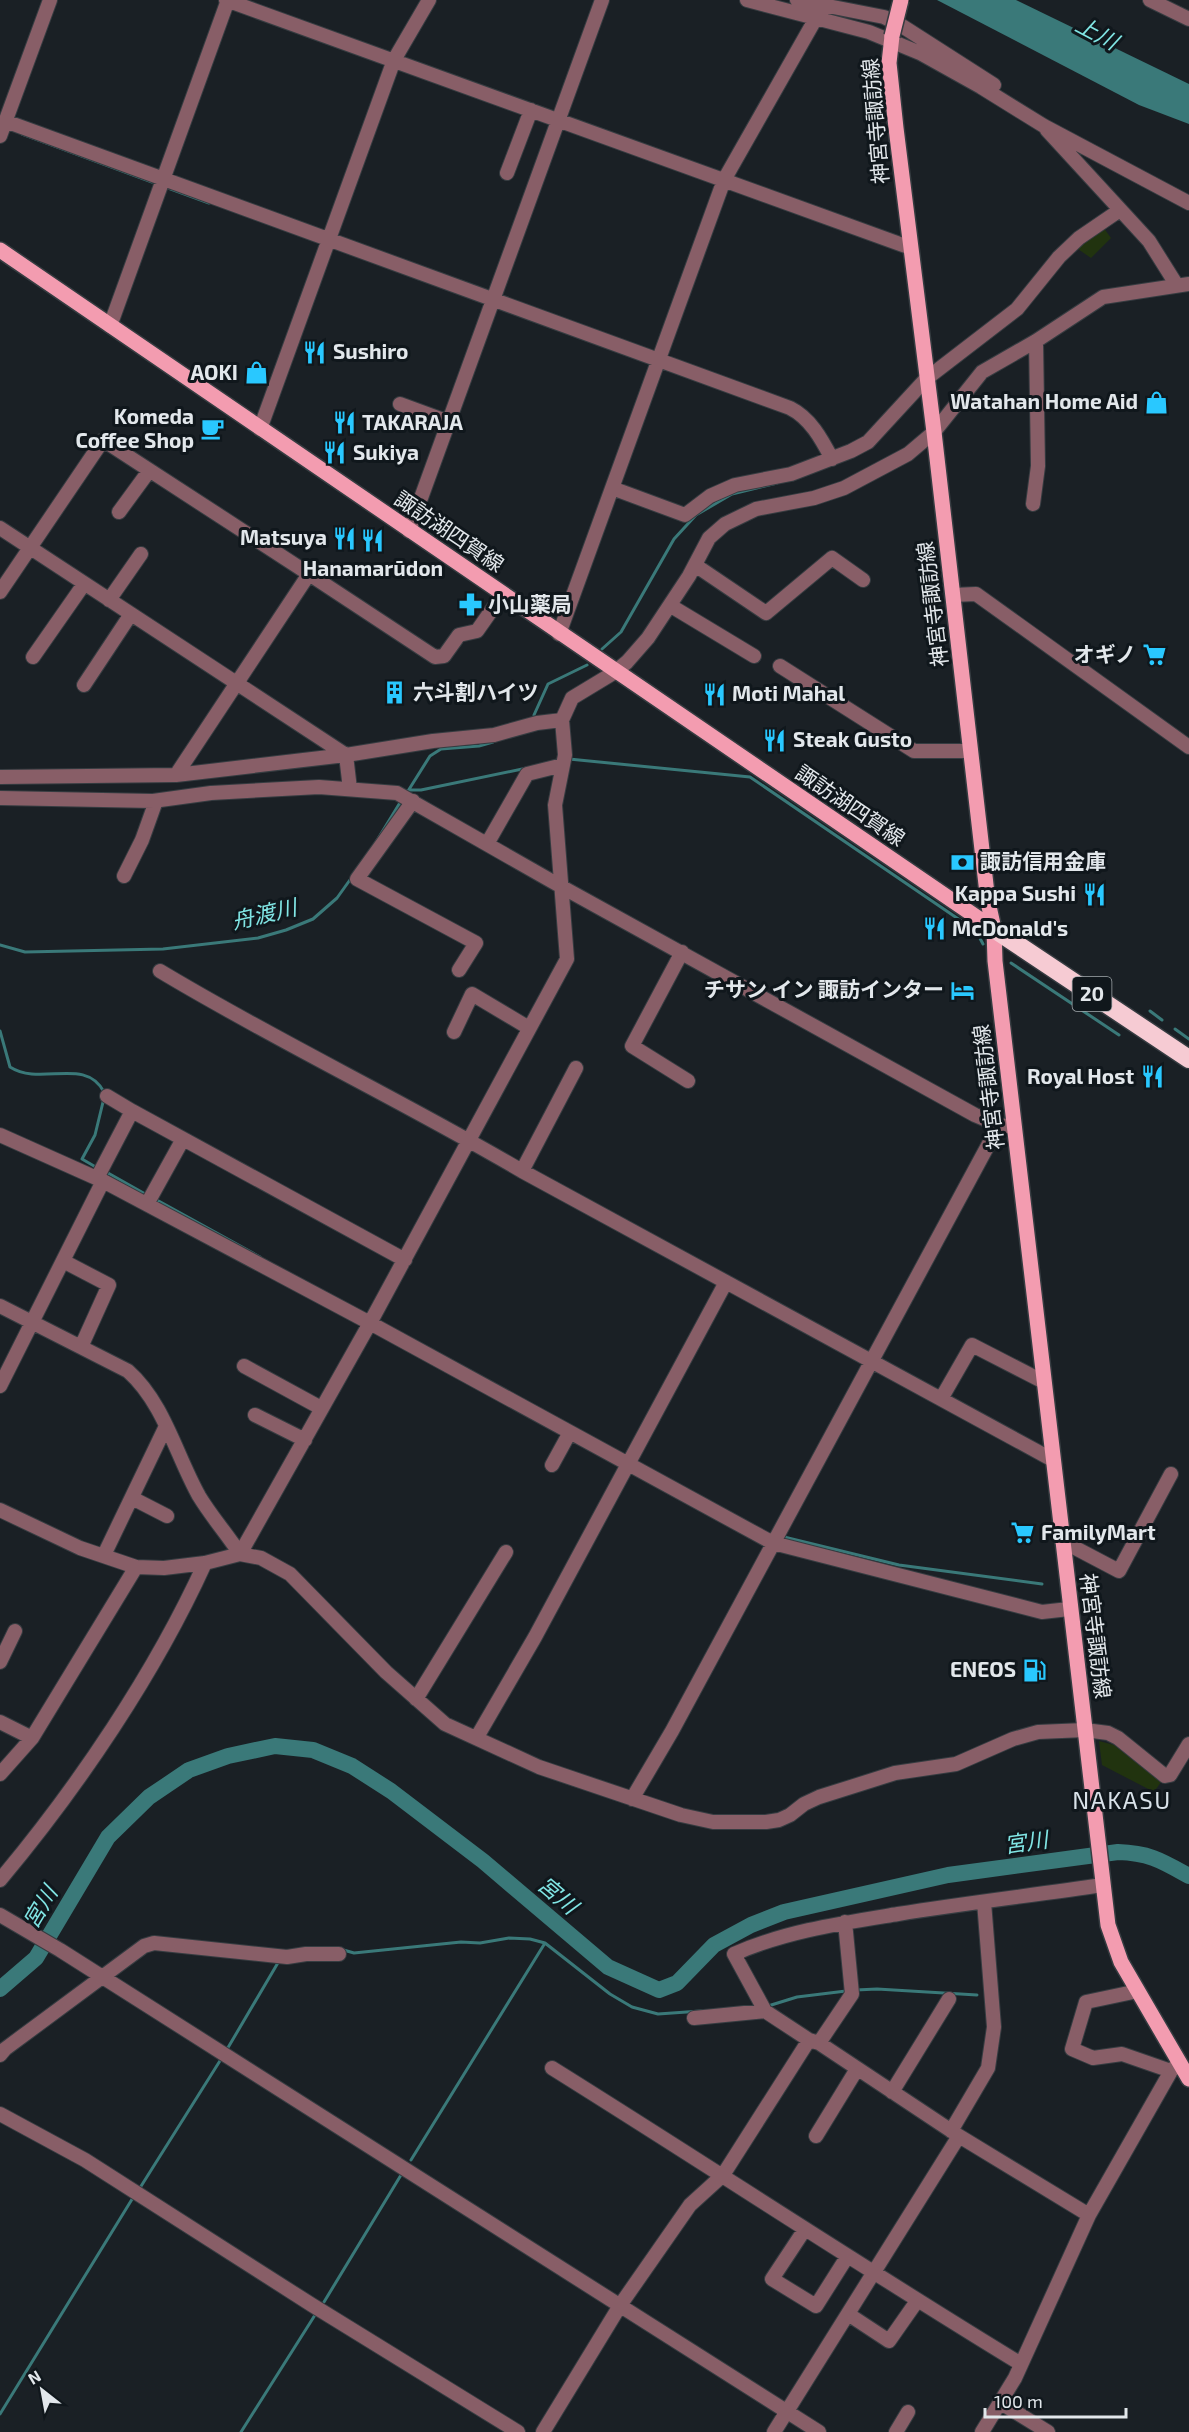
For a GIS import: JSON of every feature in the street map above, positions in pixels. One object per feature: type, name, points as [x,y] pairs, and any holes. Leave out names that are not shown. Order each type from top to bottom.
[{"type":"highway","name":"20","points":[[994,929],[1189,1059]]},
{"type":"main road","name":"神宮寺諏訪線","points":[[902,0],[891,39],[889,63],[897,111],[926,379],[988,902],[994,929],[1007,1126],[1044,1382],[1108,1925],[1113,1943],[1175,2067],[1189,2079]]},
{"type":"main road","name":"諏訪湖四賀線","points":[[0,250],[994,929]]},
{"type":"street","points":[[0,136],[50,0]]},
{"type":"street","points":[[110,326],[227,0],[911,248]]},
{"type":"street","points":[[260,429],[394,60],[429,0]]},
{"type":"street","points":[[409,531],[602,0]]},
{"type":"street","points":[[747,0],[816,12],[859,25],[869,32],[891,39],[940,64],[1044,126],[1189,203]]},
{"type":"street","points":[[797,0],[816,12]]},
{"type":"street","points":[[1150,0],[1189,19]]},
{"type":"street","points":[[560,634],[724,180],[816,12],[833,7],[884,17],[902,26],[1045,115],[1075,136],[1081,146]]},
{"type":"street","points":[[507,173],[531,110]]},
{"type":"street","points":[[5,121],[798,412],[821,438],[832,459]]},
{"type":"street","points":[[240,1554],[405,1260],[567,959],[555,805],[564,761],[562,720],[572,698],[627,662],[671,606],[709,538],[725,524],[756,509],[814,498],[843,488],[908,454],[934,432],[982,372],[1036,341],[1103,297],[1183,284],[1149,241],[1044,126]]},
{"type":"street","points":[[612,488],[685,515],[710,496],[735,485],[791,474],[832,459],[868,442],[926,379],[1017,309],[1059,257],[1079,238],[1120,210]]},
{"type":"street","points":[[1033,504],[1038,465],[1036,341]]},
{"type":"street","points":[[400,404],[449,422]]},
{"type":"street","points":[[0,592],[103,440],[435,657],[444,656],[459,635],[477,631],[503,594]]},
{"type":"street","points":[[119,512],[149,471]]},
{"type":"street","points":[[0,528],[346,755],[350,789]]},
{"type":"street","points":[[109,600],[141,554]]},
{"type":"street","points":[[695,565],[766,613],[832,558],[863,580]]},
{"type":"street","points":[[176,775],[309,574]]},
{"type":"street","points":[[33,657],[84,584]]},
{"type":"street","points":[[953,595],[976,594],[1189,747]]},
{"type":"street","points":[[671,606],[754,657]]},
{"type":"street","points":[[84,685],[131,614]]},
{"type":"street","points":[[780,666],[914,751],[971,751]]},
{"type":"street","points":[[0,777],[176,775],[494,735],[537,723],[562,720]]},
{"type":"street","points":[[487,844],[527,774],[564,761]]},
{"type":"street","points":[[0,798],[156,801],[211,793],[319,787],[350,789],[407,798],[975,1115],[1007,1126],[872,1360],[672,1731],[632,1799]]},
{"type":"street","points":[[407,798],[357,879],[476,943],[459,970]]},
{"type":"street","points":[[124,876],[142,840],[156,801]]},
{"type":"street","points":[[682,952],[632,1046],[688,1081]]},
{"type":"street","points":[[160,971],[230,1013],[469,1140],[1053,1460]]},
{"type":"street","points":[[453,1032],[472,994],[529,1028]]},
{"type":"street","points":[[522,1171],[576,1068]]},
{"type":"street","points":[[107,1096],[405,1260]]},
{"type":"street","points":[[0,1386],[63,1261],[132,1111]]},
{"type":"street","points":[[0,1136],[100,1179],[773,1543],[1042,1612],[1069,1609]]},
{"type":"street","points":[[147,1204],[183,1139]]},
{"type":"street","points":[[63,1261],[109,1285],[81,1347]]},
{"type":"street","points":[[477,1737],[726,1282]]},
{"type":"street","points":[[0,1306],[128,1371],[141,1383],[166,1426],[200,1497],[240,1554]]},
{"type":"street","points":[[941,1399],[972,1346],[1044,1382]]},
{"type":"street","points":[[244,1366],[321,1408]]},
{"type":"street","points":[[255,1415],[305,1440]]},
{"type":"street","points":[[104,1555],[166,1426]]},
{"type":"street","points":[[552,1465],[569,1434]]},
{"type":"street","points":[[1062,1541],[1119,1571],[1171,1474]]},
{"type":"street","points":[[132,1498],[167,1516]]},
{"type":"street","points":[[2,1515],[81,1548],[136,1567],[164,1568],[205,1563],[240,1554],[261,1558],[290,1574],[357,1643],[445,1724],[540,1767],[681,1815],[713,1821],[766,1822],[784,1818],[819,1797],[895,1773],[956,1764],[1013,1739],[1038,1732],[1085,1730],[1108,1733],[1118,1738],[1165,1776],[1170,1775],[1189,1744]]},
{"type":"street","points":[[416,1699],[506,1552]]},
{"type":"street","points":[[0,1880],[28,1846],[107,1736],[188,1599],[205,1563]]},
{"type":"street","points":[[0,1774],[32,1738],[136,1567]]},
{"type":"street","points":[[0,1662],[15,1631]]},
{"type":"street","points":[[0,1722],[32,1738]]},
{"type":"street","points":[[1089,2216],[955,2134],[765,2011],[734,1954],[752,1946],[796,1933],[845,1922],[984,1902],[1103,1879]]},
{"type":"street","points":[[774,2432],[873,2274],[955,2134],[988,2068],[994,2027],[984,1902]]},
{"type":"street","points":[[0,1915],[103,1977],[621,2304],[819,2432]]},
{"type":"street","points":[[543,2432],[621,2304],[690,2205],[723,2175],[814,2042],[852,1994],[845,1922]]},
{"type":"street","points":[[0,2055],[144,1946],[154,1943],[287,1957],[306,1954],[339,1954]]},
{"type":"street","points":[[982,2432],[1001,2403],[1089,2216],[1175,2067],[1122,2054],[1093,2058],[1071,2049],[1086,2002],[1138,1991]]},
{"type":"street","points":[[892,2092],[949,1999]]},
{"type":"street","points":[[694,2018],[765,2011]]},
{"type":"street","points":[[552,2068],[723,2175],[873,2274],[1020,2364]]},
{"type":"street","points":[[816,2136],[857,2069]]},
{"type":"street","points":[[0,2114],[85,2160],[312,2305],[518,2432]]},
{"type":"street","points":[[805,2229],[772,2279],[816,2306],[847,2257]]},
{"type":"street","points":[[848,2314],[889,2341],[917,2301]]},
{"type":"street","points":[[1001,2403],[1048,2432]]},
{"type":"street","points":[[896,2432],[908,2412]]},
{"type":"green space","points":[[1103,227],[1111,238],[1091,258],[1075,247]]},
{"type":"green space","points":[[1099,1741],[1114,1745],[1161,1782],[1154,1792],[1102,1765]]},
{"type":"water","points":[[937,0],[1016,0],[1189,84],[1189,124],[1139,105]]},
{"type":"waterway","points":[[22,134],[152,182]]},
{"type":"waterway","points":[[168,188],[209,203]]},
{"type":"waterway","points":[[602,649],[621,632],[674,539],[696,515],[732,494],[777,483]]},
{"type":"waterway","name":"舟渡川","points":[[534,715],[548,684],[587,665]]},
{"type":"waterway","name":"舟渡川","points":[[408,791],[430,756],[441,749],[479,746],[493,742]]},
{"type":"waterway","points":[[569,759],[750,777],[976,931],[983,944]]},
{"type":"waterway","points":[[409,790],[421,790],[527,768]]},
{"type":"waterway","name":"舟渡川","points":[[376,842],[401,801]]},
{"type":"waterway","name":"舟渡川","points":[[0,945],[25,952],[163,949],[258,938],[313,919],[337,898],[352,877]]},
{"type":"waterway","points":[[1011,963],[1119,1035]]},
{"type":"waterway","points":[[1150,1011],[1162,1020]]},
{"type":"waterway","points":[[1175,1029],[1189,1039]]},
{"type":"waterway","points":[[0,1031],[10,1067],[35,1074],[86,1076],[96,1081],[104,1092]]},
{"type":"waterway","points":[[94,1166],[82,1159],[95,1135],[104,1098]]},
{"type":"waterway","points":[[108,1173],[147,1195]]},
{"type":"waterway","points":[[155,1199],[260,1257]]},
{"type":"waterway","points":[[784,1537],[899,1565],[1042,1584]]},
{"type":"waterway","name":"宮川","points":[[0,1989],[36,1958],[108,1837],[149,1797],[189,1770],[228,1756],[275,1746],[313,1750],[352,1766],[391,1791],[483,1861],[608,1967],[659,1990],[677,1983],[714,1945],[751,1925],[784,1912],[948,1875],[1118,1852],[1139,1854],[1155,1859],[1189,1876]]},
{"type":"waterway","points":[[340,1949],[354,1953],[461,1942],[480,1943],[509,1938],[530,1939],[545,1943],[610,1994],[632,2007],[658,2014],[701,2011]]},
{"type":"waterway","points":[[411,2160],[545,1943]]},
{"type":"waterway","points":[[226,2051],[279,1961]]},
{"type":"waterway","points":[[856,1990],[877,1989],[977,1995]]},
{"type":"waterway","points":[[768,2006],[797,1997],[846,1991]]},
{"type":"waterway","points":[[138,2191],[223,2056]]},
{"type":"waterway","points":[[324,2302],[401,2175]]},
{"type":"waterway","points":[[0,2414],[134,2196]]},
{"type":"waterway","points":[[241,2432],[315,2315]]},
{"type":"place","name":"Sushiro","points":[[315,352]]},
{"type":"place","name":"AOKI","points":[[256,373]]},
{"type":"place","name":"Watahan Home Aid","points":[[1156,402]]},
{"type":"place","name":"TAKARAJA","points":[[344,423]]},
{"type":"place","name":"Komeda Coffee Shop","points":[[212,429]]},
{"type":"place","name":"Sukiya","points":[[335,453]]},
{"type":"place","name":"Matsuya","points":[[345,538]]},
{"type":"place","name":"Hanamarūdon","points":[[373,541]]},
{"type":"place","name":"小山薬局","points":[[470,605]]},
{"type":"place","name":"オギノ","points":[[1154,655]]},
{"type":"place","name":"六斗割ハイツ","points":[[395,693]]},
{"type":"place","name":"Moti Mahal","points":[[714,694]]},
{"type":"place","name":"Steak Gusto","points":[[775,740]]},
{"type":"place","name":"諏訪信用金庫","points":[[962,862]]},
{"type":"place","name":"Kappa Sushi","points":[[1094,894]]},
{"type":"place","name":"McDonald's","points":[[934,929]]},
{"type":"place","name":"チサン イン 諏訪インター","points":[[962,990]]},
{"type":"place","name":"Royal Host","points":[[1152,1077]]},
{"type":"place","name":"FamilyMart","points":[[1023,1533]]},
{"type":"place","name":"ENEOS","points":[[1034,1670]]},
{"type":"district","name":"NAKASU","points":[[1122,1801]]},
{"type":"water label","name":"上川","points":[[1097,33]]}]
